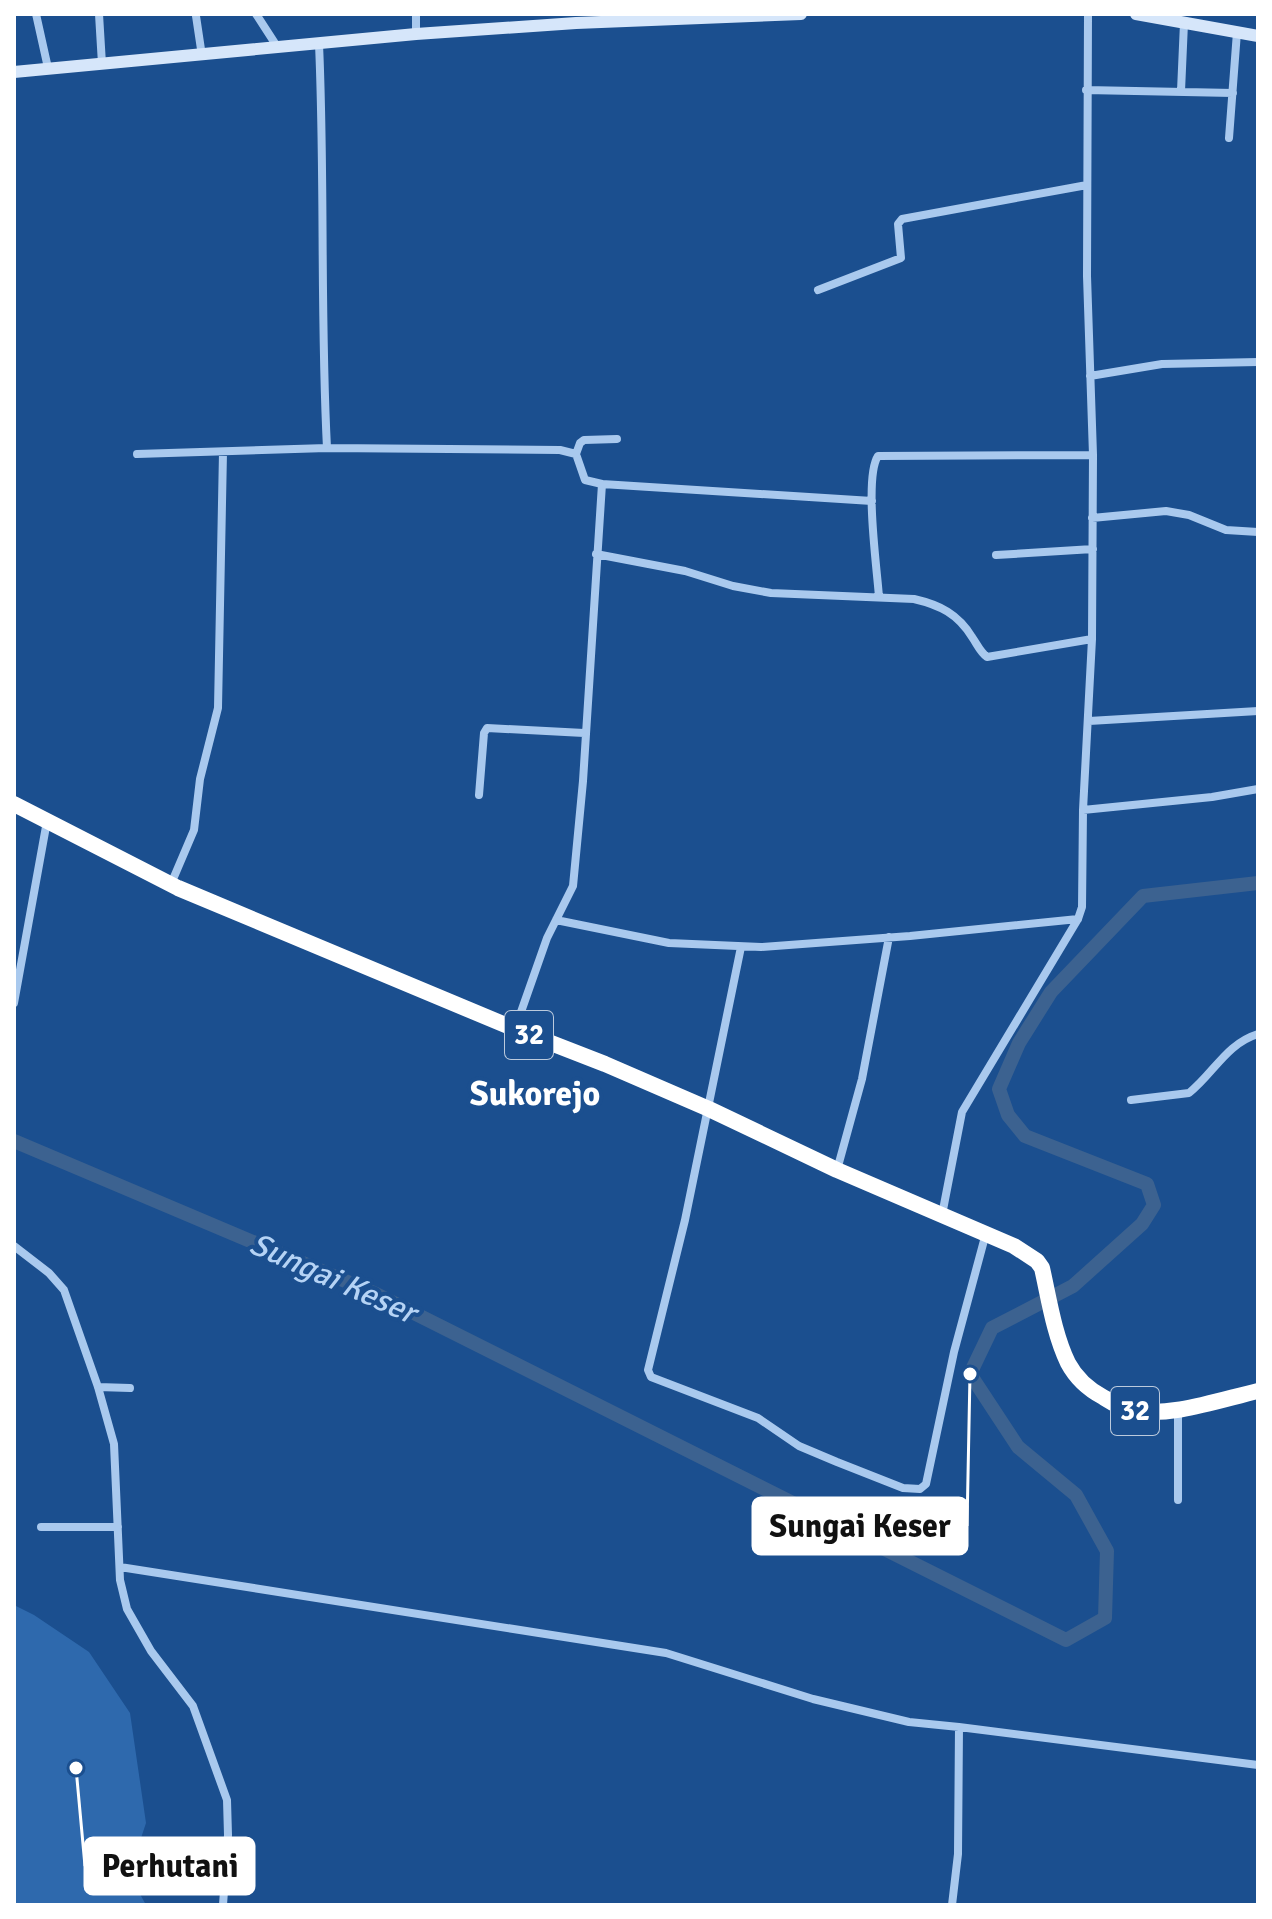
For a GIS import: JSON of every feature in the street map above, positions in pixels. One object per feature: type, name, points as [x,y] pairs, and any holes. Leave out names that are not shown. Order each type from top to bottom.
[{"type":"highway","name":"32","points":[[14,804],[170,885],[605,1064],[837,1170],[1014,1246],[1037,1261],[1042,1268],[1055,1325],[1069,1366],[1092,1392],[1131,1410],[1178,1409],[1258,1391]]},
{"type":"street","points":[[36,14],[48,68]]},
{"type":"street","points":[[99,14],[102,64]]},
{"type":"street","points":[[256,14],[278,48]]},
{"type":"street","points":[[416,14],[416,34]]},
{"type":"street","points":[[14,72],[416,34],[576,23],[801,14]]},
{"type":"street","points":[[941,1216],[962,1112],[1078,919],[1084,892],[1083,810],[1089,721],[1093,549],[1086,90],[1088,14]]},
{"type":"street","points":[[1136,14],[1258,36]]},
{"type":"street","points":[[196,16],[202,56]]},
{"type":"street","points":[[1181,91],[1184,23]]},
{"type":"street","points":[[1229,138],[1237,32]]},
{"type":"street","points":[[319,44],[323,137],[322,355],[327,448]]},
{"type":"street","points":[[1086,90],[1233,93]]},
{"type":"street","points":[[818,290],[901,258],[898,228],[902,219],[1087,185]]},
{"type":"street","points":[[1090,376],[1162,364],[1258,362]]},
{"type":"street","points":[[617,439],[582,441],[576,454],[585,480],[602,484],[872,501]]},
{"type":"street","points":[[137,454],[327,448],[560,450],[576,454]]},
{"type":"street","points":[[170,885],[194,830],[200,779],[218,708],[223,452]]},
{"type":"street","points":[[879,597],[872,501],[875,459],[882,455],[1093,455]]},
{"type":"street","points":[[515,1029],[556,920],[573,886],[583,781],[602,484]]},
{"type":"street","points":[[1092,518],[1166,511],[1189,515],[1226,530],[1258,532]]},
{"type":"street","points":[[996,555],[1093,549]]},
{"type":"street","points":[[596,554],[685,571],[733,586],[771,593],[914,599],[950,611],[987,657],[1092,639]]},
{"type":"street","points":[[1089,721],[1258,711]]},
{"type":"street","points":[[479,795],[487,728],[584,733]]},
{"type":"street","points":[[1083,810],[1212,797],[1258,789]]},
{"type":"street","points":[[14,1003],[47,821]]},
{"type":"street","points":[[556,920],[669,943],[741,947],[1078,919]]},
{"type":"street","points":[[837,1170],[862,1079],[889,937]]},
{"type":"street","points":[[741,947],[709,1109],[648,1372],[654,1379],[758,1418],[799,1446],[903,1488],[920,1489],[923,1487],[954,1352],[986,1233]]},
{"type":"street","points":[[1131,1100],[1189,1093],[1231,1047],[1258,1034]]},
{"type":"street","points":[[14,1246],[49,1273],[64,1290],[98,1387],[114,1444],[120,1580],[127,1609],[151,1651],[193,1706],[224,1787],[228,1813],[223,1905]]},
{"type":"street","points":[[98,1387],[130,1388]]},
{"type":"street","points":[[1178,1409],[1178,1500]]},
{"type":"street","points":[[41,1527],[118,1527]]},
{"type":"street","points":[[120,1567],[666,1653],[813,1699],[909,1722],[1258,1765]]},
{"type":"street","points":[[952,1905],[958,1854],[959,1727]]},
{"type":"shaded area","points":[[14,1605],[89,1652],[130,1713],[146,1823],[129,1874],[146,1905],[14,1905]]},
{"type":"waterway","name":"Sungai Keser","points":[[14,1141],[376,1294],[1066,1640],[1105,1618],[1107,1551],[1076,1495],[1018,1447],[970,1374],[992,1328],[1073,1286],[1142,1224],[1154,1205],[1147,1184],[1025,1136],[1008,1115],[999,1089],[1019,1043],[1051,992],[1143,896],[1258,883]]},
{"type":"place","name":"Sungai Keser","points":[[970,1374]]},
{"type":"place","name":"Perhutani","points":[[76,1768]]},
{"type":"district","name":"Sukorejo","points":[[535,1094]]}]
